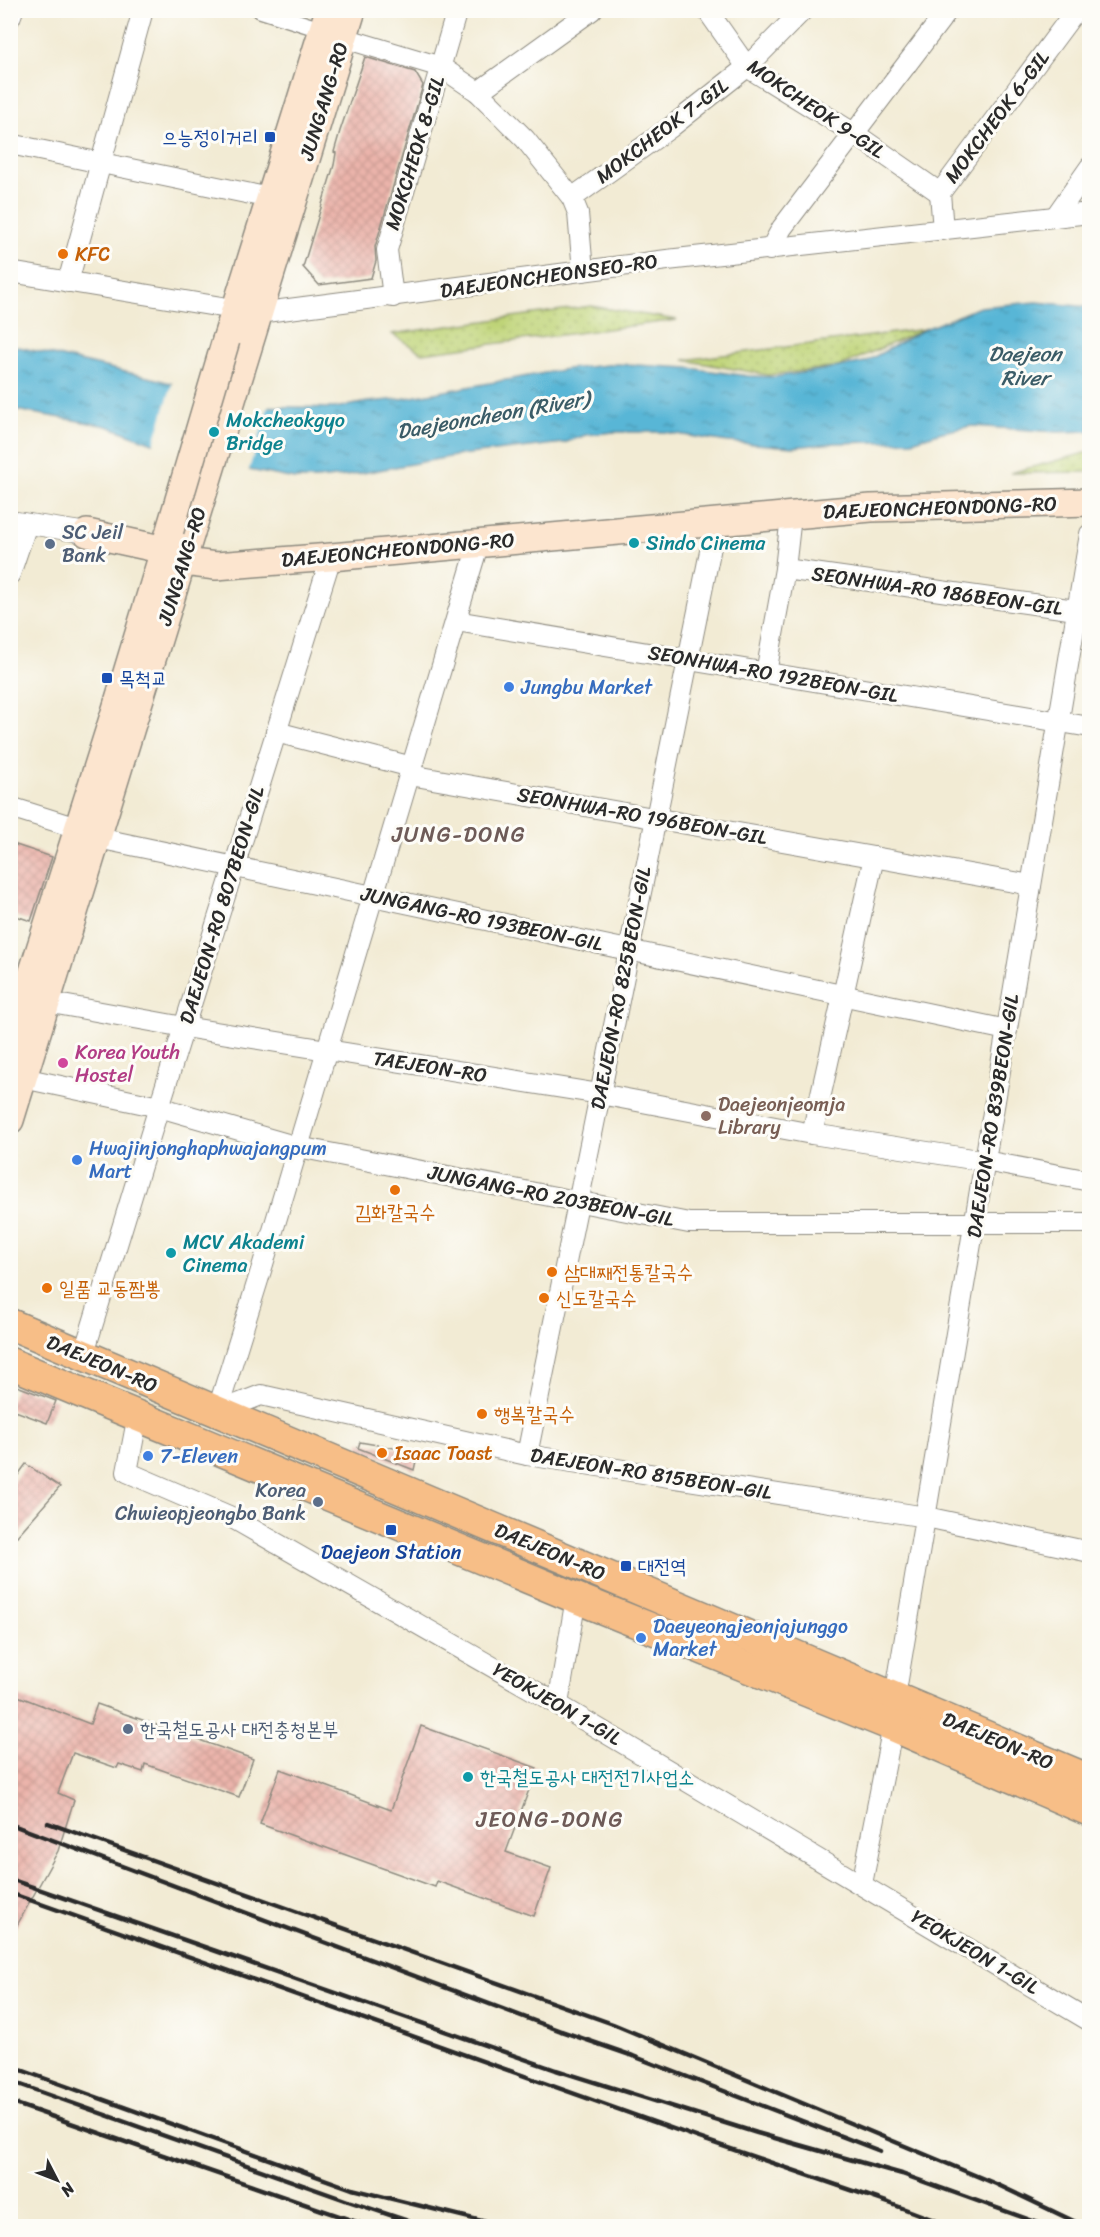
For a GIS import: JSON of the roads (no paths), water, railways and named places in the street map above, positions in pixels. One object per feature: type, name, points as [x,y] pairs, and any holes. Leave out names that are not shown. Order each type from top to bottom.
[{"type":"main road","name":"JUNGANG-RO","points":[[243,325],[270,198],[332,26],[352,10]]},
{"type":"main road","name":"JUNGANG-RO","points":[[10,1044],[88,833],[178,544],[332,26]]},
{"type":"main road","name":"DAEJEONCHEONDONG-RO","points":[[87,533],[178,544],[216,566],[871,508],[1089,502]]},
{"type":"main road","name":"JUNGANG-RO","points":[[10,1120],[23,1078],[27,1001]]},
{"type":"main road","name":"DAEJEON-RO","points":[[10,1324],[1089,1780]]},
{"type":"main road","name":"DAEJEON-RO","points":[[10,1363],[576,1598],[893,1726],[1089,1811]]},
{"type":"main road","points":[[10,1371],[68,1387]]},
{"type":"street","points":[[10,18],[13,10]]},
{"type":"street","points":[[68,282],[143,10]]},
{"type":"street","points":[[260,10],[332,26],[441,67],[478,92],[525,139],[572,198],[578,213],[583,271]]},
{"type":"street","name":"MOKCHEOK 8-GIL","points":[[393,297],[387,250],[457,10]]},
{"type":"street","points":[[478,92],[592,10]]},
{"type":"street","name":"MOKCHEOK 9-GIL","points":[[707,10],[747,68],[855,134],[940,193]]},
{"type":"street","name":"MOKCHEOK 7-GIL","points":[[572,198],[671,127],[747,68],[803,10]]},
{"type":"street","points":[[770,250],[782,228],[948,10]]},
{"type":"street","name":"MOKCHEOK 6-GIL","points":[[943,230],[940,193],[1077,10]]},
{"type":"street","points":[[10,144],[270,198]]},
{"type":"street","points":[[1055,217],[1089,167]]},
{"type":"street","name":"DAEJEONCHEONSEO-RO","points":[[10,272],[68,282],[243,325],[393,297],[583,271],[1089,213]]},
{"type":"street","points":[[766,673],[785,568],[791,516]]},
{"type":"street","name":"DAEJEON-RO 825BEON-GIL","points":[[527,1455],[716,522]]},
{"type":"street","points":[[10,574],[19,523]]},
{"type":"street","name":"DAEJEONCHEONDONG-RO","points":[[19,523],[87,533]]},
{"type":"street","name":"DAEJEON-RO 839BEON-GIL","points":[[895,1697],[1058,722],[1083,612],[1089,534]]},
{"type":"street","points":[[217,1412],[480,542]]},
{"type":"street","name":"DAEJEON-RO 807BEON-GIL","points":[[83,1356],[331,557]]},
{"type":"street","name":"SEONHWA-RO 186BEON-GIL","points":[[785,568],[1083,612]]},
{"type":"street","name":"SEONHWA-RO 192BEON-GIL","points":[[456,621],[1089,728]]},
{"type":"street","name":"SEONHWA-RO 196BEON-GIL","points":[[276,732],[411,771],[656,818],[1031,885]]},
{"type":"street","name":"JUNGANG-RO 193BEON-GIL","points":[[10,807],[88,833],[234,866],[1007,1030]]},
{"type":"street","points":[[812,1134],[874,857]]},
{"type":"street","name":"TAEJEON-RO","points":[[27,1001],[600,1094],[812,1134],[985,1161],[1089,1181]]},
{"type":"street","name":"JUNGANG-RO 203BEON-GIL","points":[[23,1078],[159,1107],[298,1147],[689,1223],[1089,1223]]},
{"type":"street","name":"DAEJEON-RO 815BEON-GIL","points":[[217,1412],[261,1395],[527,1455],[926,1517],[1089,1552]]},
{"type":"street","name":"YEOKJEON 1-GIL","points":[[138,1415],[127,1472],[229,1516],[558,1704],[1089,2021]]},
{"type":"street","points":[[558,1704],[576,1598]]},
{"type":"street","points":[[862,1884],[893,1726]]},
{"type":"water","name":"Daejeon River","points":[[1036,302],[1089,307],[1089,431],[1058,432],[972,426],[912,441],[835,443],[793,447],[728,442],[664,432],[614,432],[586,435],[564,443],[460,455],[346,476],[295,479],[199,460],[107,426],[11,409],[10,345],[156,379],[249,406],[335,408],[401,399],[567,369],[617,364],[689,368],[748,376],[775,377],[829,369],[865,362],[925,329],[980,307]]},
{"type":"railway","points":[[48,1823],[613,2024],[996,2184],[1084,2226]]},
{"type":"railway","points":[[10,1824],[633,2056],[880,2151]]},
{"type":"railway","points":[[10,1879],[556,2070],[757,2133],[902,2174],[1047,2226]]},
{"type":"railway","points":[[10,1893],[950,2226]]},
{"type":"railway","points":[[10,2066],[352,2189],[502,2226]]},
{"type":"railway","points":[[10,2081],[348,2201],[411,2222],[433,2226]]},
{"type":"railway","points":[[10,2102],[368,2226]]},
{"type":"place","name":"으능정이거리","points":[[270,137]]},
{"type":"place","name":"KFC","points":[[63,254]]},
{"type":"place","name":"Mokcheokgyo Bridge","points":[[214,432]]},
{"type":"place","name":"Sindo Cinema","points":[[634,543]]},
{"type":"place","name":"SC Jeil Bank","points":[[50,544]]},
{"type":"place","name":"목척교","points":[[107,678]]},
{"type":"place","name":"Jungbu Market","points":[[509,687]]},
{"type":"place","name":"Korea Youth Hostel","points":[[63,1063]]},
{"type":"place","name":"Daejeonjeomja Library","points":[[706,1116]]},
{"type":"place","name":"Hwajinjonghaphwajangpum Mart","points":[[77,1160]]},
{"type":"place","name":"김화칼국수","points":[[395,1190]]},
{"type":"place","name":"MCV Akademi Cinema","points":[[171,1253]]},
{"type":"place","name":"삼대째전통칼국수","points":[[552,1272]]},
{"type":"place","name":"일품 교동짬뽕","points":[[47,1288]]},
{"type":"place","name":"신도칼국수","points":[[544,1298]]},
{"type":"place","name":"행복칼국수","points":[[482,1414]]},
{"type":"place","name":"Isaac Toast","points":[[382,1453]]},
{"type":"place","name":"7-Eleven","points":[[148,1456]]},
{"type":"place","name":"Korea Chwieopjeongbo Bank","points":[[318,1502]]},
{"type":"place","name":"Daejeon Station","points":[[391,1530]]},
{"type":"place","name":"대전역","points":[[626,1566]]},
{"type":"place","name":"Daeyeongjeonjajunggo Market","points":[[641,1638]]},
{"type":"place","name":"한국철도공사 대전충청본부","points":[[128,1729]]},
{"type":"place","name":"한국철도공사 대전전기사업소","points":[[468,1777]]},
{"type":"district","name":"JUNG-DONG","points":[[459,834]]},
{"type":"district","name":"JEONG-DONG","points":[[550,1819]]},
{"type":"water label","name":"Daejeoncheon (River)","points":[[493,415]]}]
